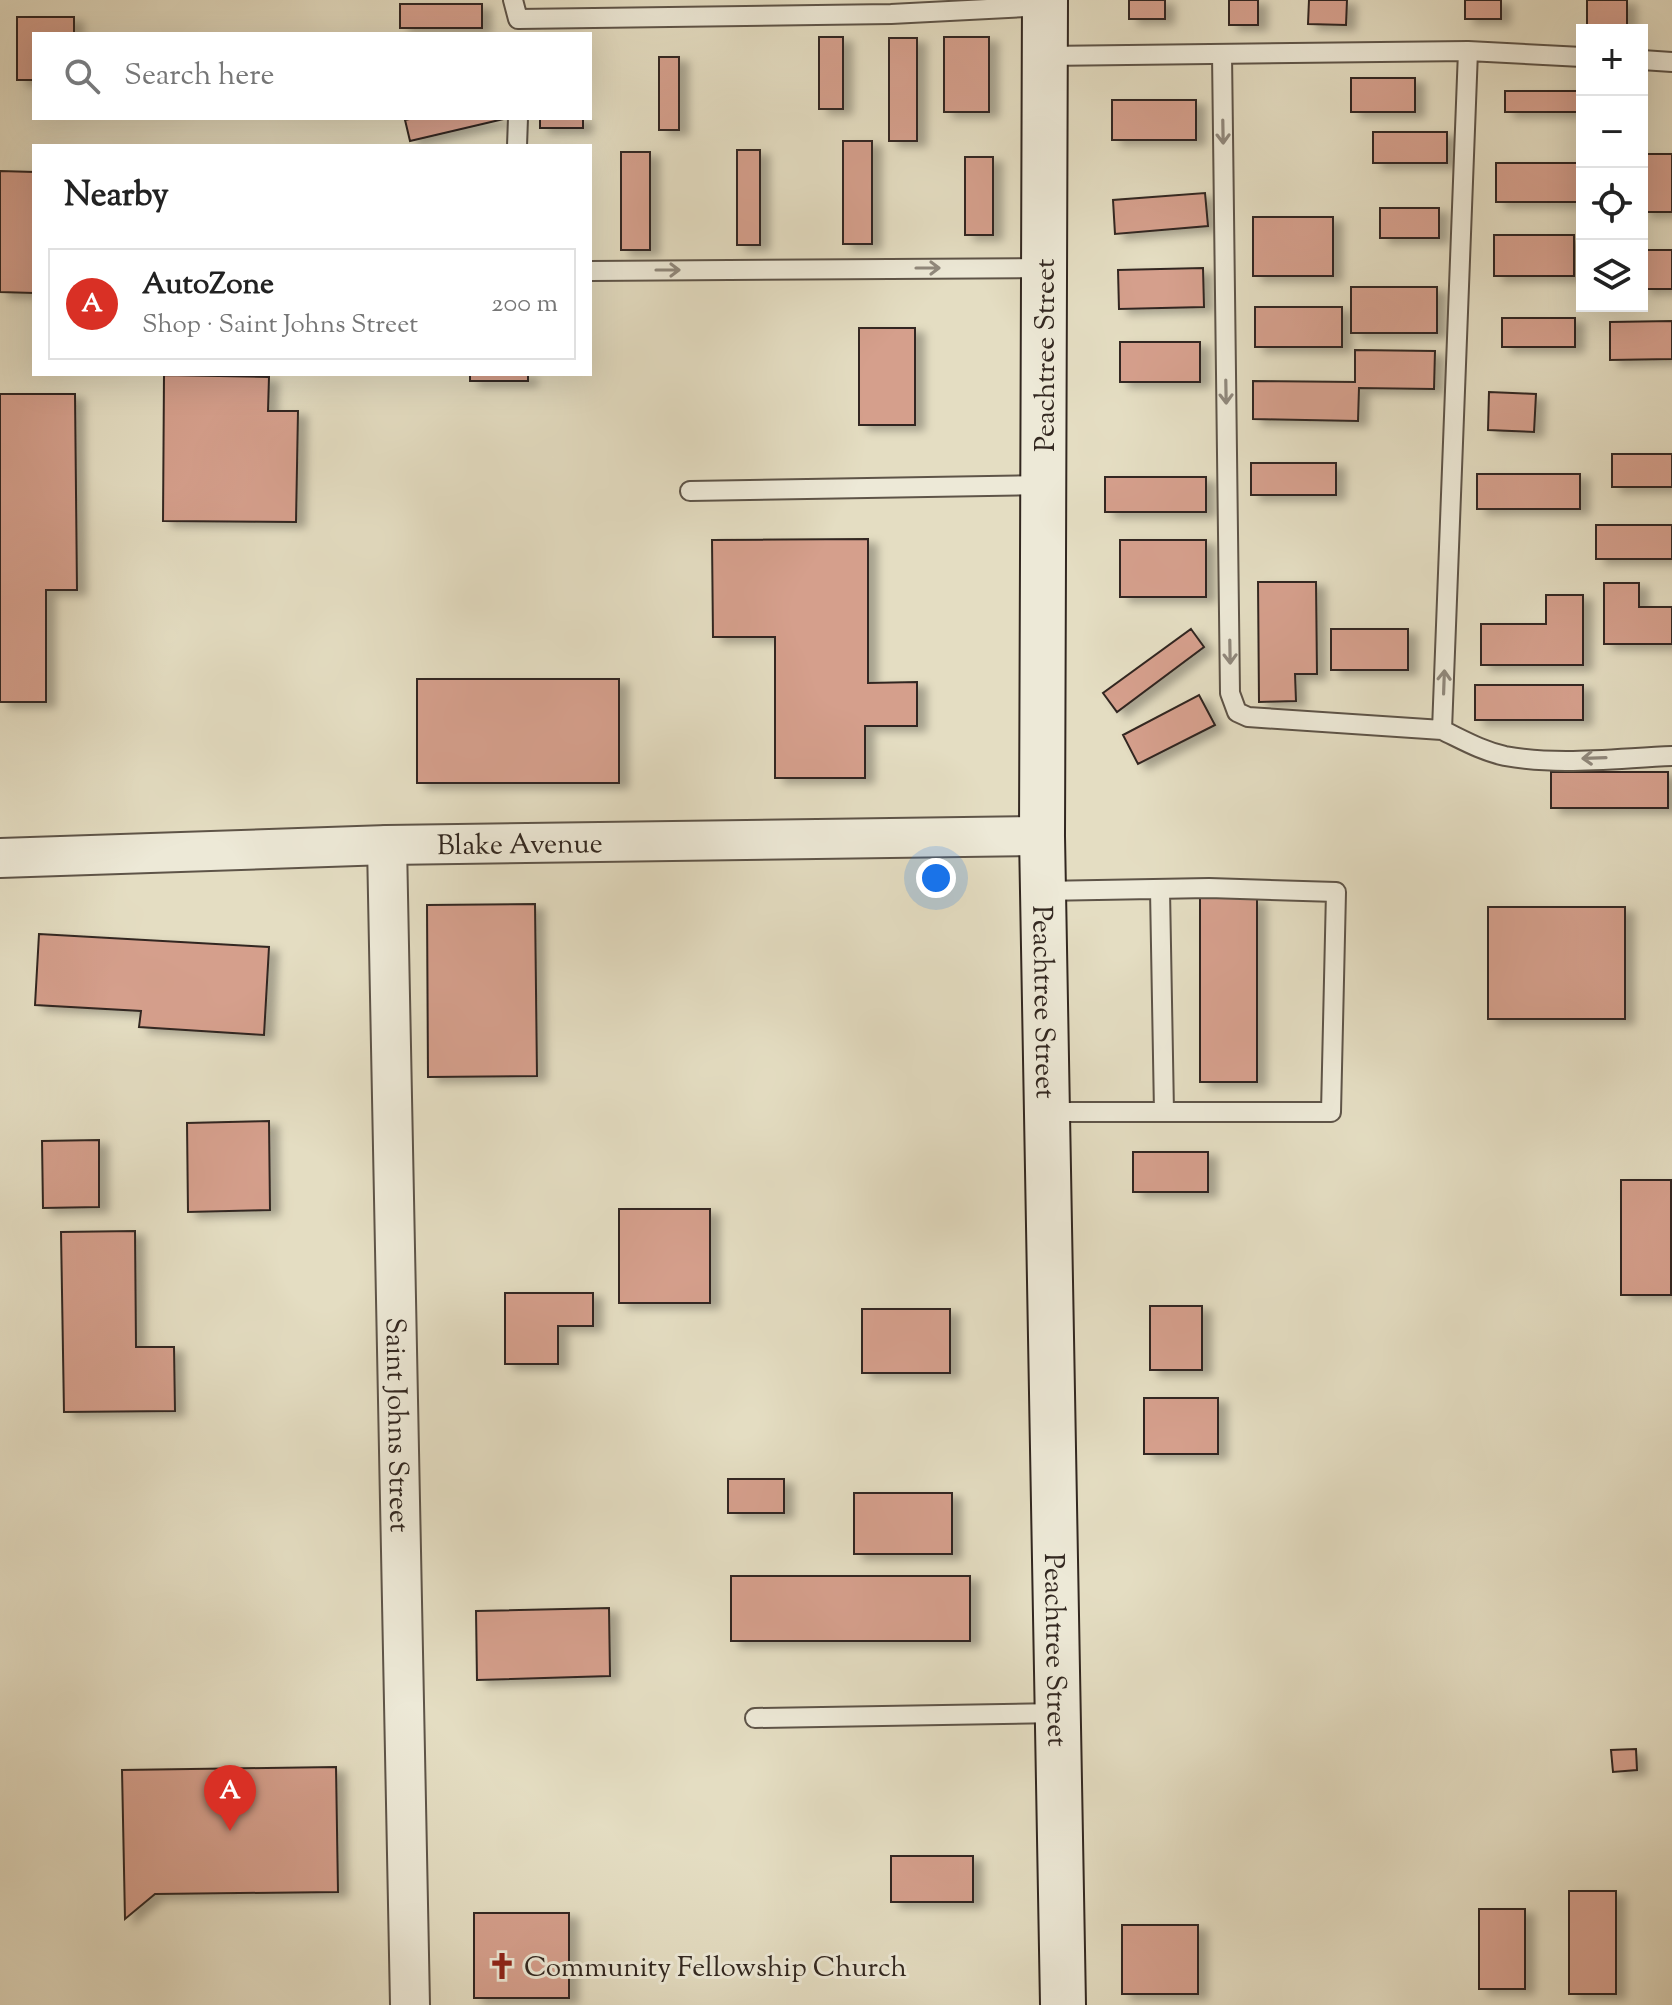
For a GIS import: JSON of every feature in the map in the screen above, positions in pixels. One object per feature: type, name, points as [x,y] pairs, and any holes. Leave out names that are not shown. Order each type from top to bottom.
[{"type":"street","name":"Peachtree Street","points":[[1045,3],[1042,891],[1063,2005]]},
{"type":"street","name":"Blake Avenue","points":[[0,858],[387,845],[1042,836]]},
{"type":"street","name":"Saint Johns Street","points":[[387,845],[410,2005]]},
{"type":"lane","points":[[513,0],[518,26],[891,14],[1045,3]]},
{"type":"lane","points":[[1045,56],[1468,51],[1576,57]]},
{"type":"lane","points":[[1442,730],[1468,51]]},
{"type":"lane","points":[[1222,54],[1230,693],[1237,712],[1248,717],[1442,730],[1475,747],[1506,756],[1560,759],[1672,756]]},
{"type":"lane","points":[[1648,60],[1672,62]]},
{"type":"lane","points":[[517,144],[518,120]]},
{"type":"lane","points":[[592,271],[1044,268]]},
{"type":"lane","points":[[690,491],[1043,485]]},
{"type":"lane","points":[[1160,890],[1164,1112]]},
{"type":"lane","points":[[1042,891],[1336,892],[1331,1112],[1047,1112]]},
{"type":"lane","points":[[755,1718],[1058,1713]]},
{"type":"building","points":[[1129,0],[1165,0],[1165,19],[1129,19]]},
{"type":"building","points":[[1229,0],[1258,0],[1258,25],[1229,25]]},
{"type":"building","points":[[1309,0],[1347,0],[1346,25],[1308,24]]},
{"type":"building","points":[[1465,0],[1501,0],[1501,19],[1465,19]]},
{"type":"building","points":[[1587,0],[1627,0],[1627,24],[1587,24]]},
{"type":"building","points":[[400,4],[482,4],[482,28],[400,28]]},
{"type":"building","points":[[17,17],[74,17],[74,32],[32,32],[32,80],[17,80]]},
{"type":"building","points":[[819,37],[843,37],[843,109],[819,109]]},
{"type":"building","points":[[944,37],[989,37],[989,112],[944,112]]},
{"type":"building","points":[[889,38],[917,38],[917,141],[889,141]]},
{"type":"building","points":[[659,57],[679,57],[679,130],[659,130]]},
{"type":"building","points":[[1351,78],[1415,78],[1415,112],[1351,112]]},
{"type":"building","points":[[1505,91],[1576,91],[1576,112],[1505,112]]},
{"type":"building","points":[[1112,100],[1196,100],[1196,140],[1112,140]]},
{"type":"building","points":[[405,120],[499,120],[410,141]]},
{"type":"building","points":[[540,120],[583,120],[583,128],[540,128]]},
{"type":"building","points":[[1373,132],[1447,132],[1447,163],[1373,163]]},
{"type":"building","points":[[843,141],[872,141],[872,244],[843,244]]},
{"type":"building","points":[[737,150],[760,150],[760,245],[737,245]]},
{"type":"building","points":[[621,152],[650,152],[650,250],[621,250]]},
{"type":"building","points":[[1648,154],[1672,154],[1672,212],[1648,212]]},
{"type":"building","points":[[965,157],[993,157],[993,235],[965,235]]},
{"type":"building","points":[[1496,163],[1576,163],[1576,202],[1496,202]]},
{"type":"building","points":[[0,171],[32,172],[32,293],[0,292]]},
{"type":"building","points":[[1205,193],[1208,226],[1115,234],[1113,200]]},
{"type":"building","points":[[1380,208],[1439,208],[1439,238],[1380,238]]},
{"type":"building","points":[[1253,217],[1333,217],[1333,276],[1253,276]]},
{"type":"building","points":[[1494,235],[1574,235],[1574,276],[1494,276]]},
{"type":"building","points":[[1648,250],[1672,250],[1672,289],[1648,289]]},
{"type":"building","points":[[1203,268],[1204,307],[1119,309],[1118,270]]},
{"type":"building","points":[[1351,287],[1437,287],[1437,333],[1351,333]]},
{"type":"building","points":[[1255,307],[1342,307],[1342,347],[1255,347]]},
{"type":"building","points":[[1502,318],[1575,318],[1575,347],[1502,347]]},
{"type":"building","points":[[1672,321],[1672,359],[1610,360],[1610,322]]},
{"type":"building","points":[[859,328],[915,328],[915,425],[859,425]]},
{"type":"building","points":[[1120,342],[1200,342],[1200,382],[1120,382]]},
{"type":"building","points":[[1355,350],[1435,351],[1434,389],[1359,388],[1358,421],[1253,419],[1253,381],[1355,382]]},
{"type":"building","points":[[164,376],[269,377],[268,411],[298,411],[296,522],[163,521]]},
{"type":"building","points":[[470,376],[528,376],[528,381],[470,381]]},
{"type":"building","points":[[1489,392],[1536,394],[1534,432],[1488,430]]},
{"type":"building","points":[[0,394],[75,394],[77,590],[46,590],[46,702],[0,702]]},
{"type":"building","points":[[1612,454],[1672,454],[1672,487],[1612,487]]},
{"type":"building","points":[[1251,463],[1336,463],[1336,495],[1251,495]]},
{"type":"building","points":[[1477,474],[1580,474],[1580,509],[1477,509]]},
{"type":"building","points":[[1105,477],[1206,477],[1206,512],[1105,512]]},
{"type":"building","points":[[1596,525],[1672,525],[1672,559],[1596,559]]},
{"type":"building","points":[[868,539],[868,683],[917,682],[917,726],[865,726],[865,778],[775,778],[775,637],[713,637],[712,540]]},
{"type":"building","points":[[1120,540],[1206,540],[1206,597],[1120,597]]},
{"type":"building","points":[[1258,582],[1316,582],[1317,674],[1295,674],[1296,701],[1259,702]]},
{"type":"building","points":[[1604,583],[1639,583],[1639,607],[1672,607],[1672,644],[1604,644]]},
{"type":"building","points":[[1546,595],[1583,595],[1583,665],[1481,665],[1481,624],[1546,624]]},
{"type":"building","points":[[1191,629],[1204,647],[1117,712],[1103,693]]},
{"type":"building","points":[[1331,629],[1408,629],[1408,670],[1331,670]]},
{"type":"building","points":[[417,679],[619,679],[619,783],[417,783]]},
{"type":"building","points":[[1475,685],[1583,685],[1583,720],[1475,720]]},
{"type":"building","points":[[1199,695],[1215,725],[1138,764],[1123,735]]},
{"type":"building","points":[[1551,772],[1668,772],[1668,808],[1551,808]]},
{"type":"building","points":[[1200,898],[1257,898],[1257,1082],[1200,1082]]},
{"type":"building","points":[[535,904],[537,1076],[428,1077],[427,905]]},
{"type":"building","points":[[1488,907],[1625,907],[1625,1019],[1488,1019]]},
{"type":"building","points":[[39,934],[269,947],[264,1035],[139,1027],[141,1011],[35,1005]]},
{"type":"building","points":[[269,1121],[270,1210],[188,1212],[187,1123]]},
{"type":"building","points":[[99,1140],[99,1207],[43,1208],[42,1141]]},
{"type":"building","points":[[1133,1152],[1208,1152],[1208,1192],[1133,1192]]},
{"type":"building","points":[[1621,1180],[1671,1180],[1671,1295],[1621,1295]]},
{"type":"building","points":[[619,1209],[710,1209],[710,1303],[619,1303]]},
{"type":"building","points":[[135,1231],[136,1347],[174,1347],[175,1411],[64,1412],[61,1232]]},
{"type":"building","points":[[505,1293],[593,1293],[593,1326],[558,1326],[558,1364],[505,1364]]},
{"type":"building","points":[[1150,1306],[1202,1306],[1202,1370],[1150,1370]]},
{"type":"building","points":[[862,1309],[950,1309],[950,1373],[862,1373]]},
{"type":"building","points":[[1144,1398],[1218,1398],[1218,1454],[1144,1454]]},
{"type":"building","points":[[728,1479],[784,1479],[784,1513],[728,1513]]},
{"type":"building","points":[[854,1493],[952,1493],[952,1554],[854,1554]]},
{"type":"building","points":[[731,1576],[970,1576],[970,1641],[731,1641]]},
{"type":"building","points":[[609,1608],[610,1676],[477,1680],[476,1611]]},
{"type":"building","points":[[1636,1749],[1637,1770],[1613,1772],[1611,1750]]},
{"type":"building","points":[[336,1767],[338,1892],[155,1894],[125,1919],[122,1770]]},
{"type":"building","points":[[891,1856],[973,1856],[973,1902],[891,1902]]},
{"type":"building","points":[[1569,1891],[1616,1891],[1616,1994],[1569,1994]]},
{"type":"building","points":[[1479,1909],[1525,1909],[1525,1989],[1479,1989]]},
{"type":"building","points":[[474,1913],[569,1913],[569,1998],[474,1998]]},
{"type":"building","points":[[1122,1925],[1198,1925],[1198,1994],[1122,1994]]},
{"type":"place","name":"AutoZone","points":[[230,1831]]},
{"type":"place","name":"Community Fellowship Church","points":[[502,1966]]}]
